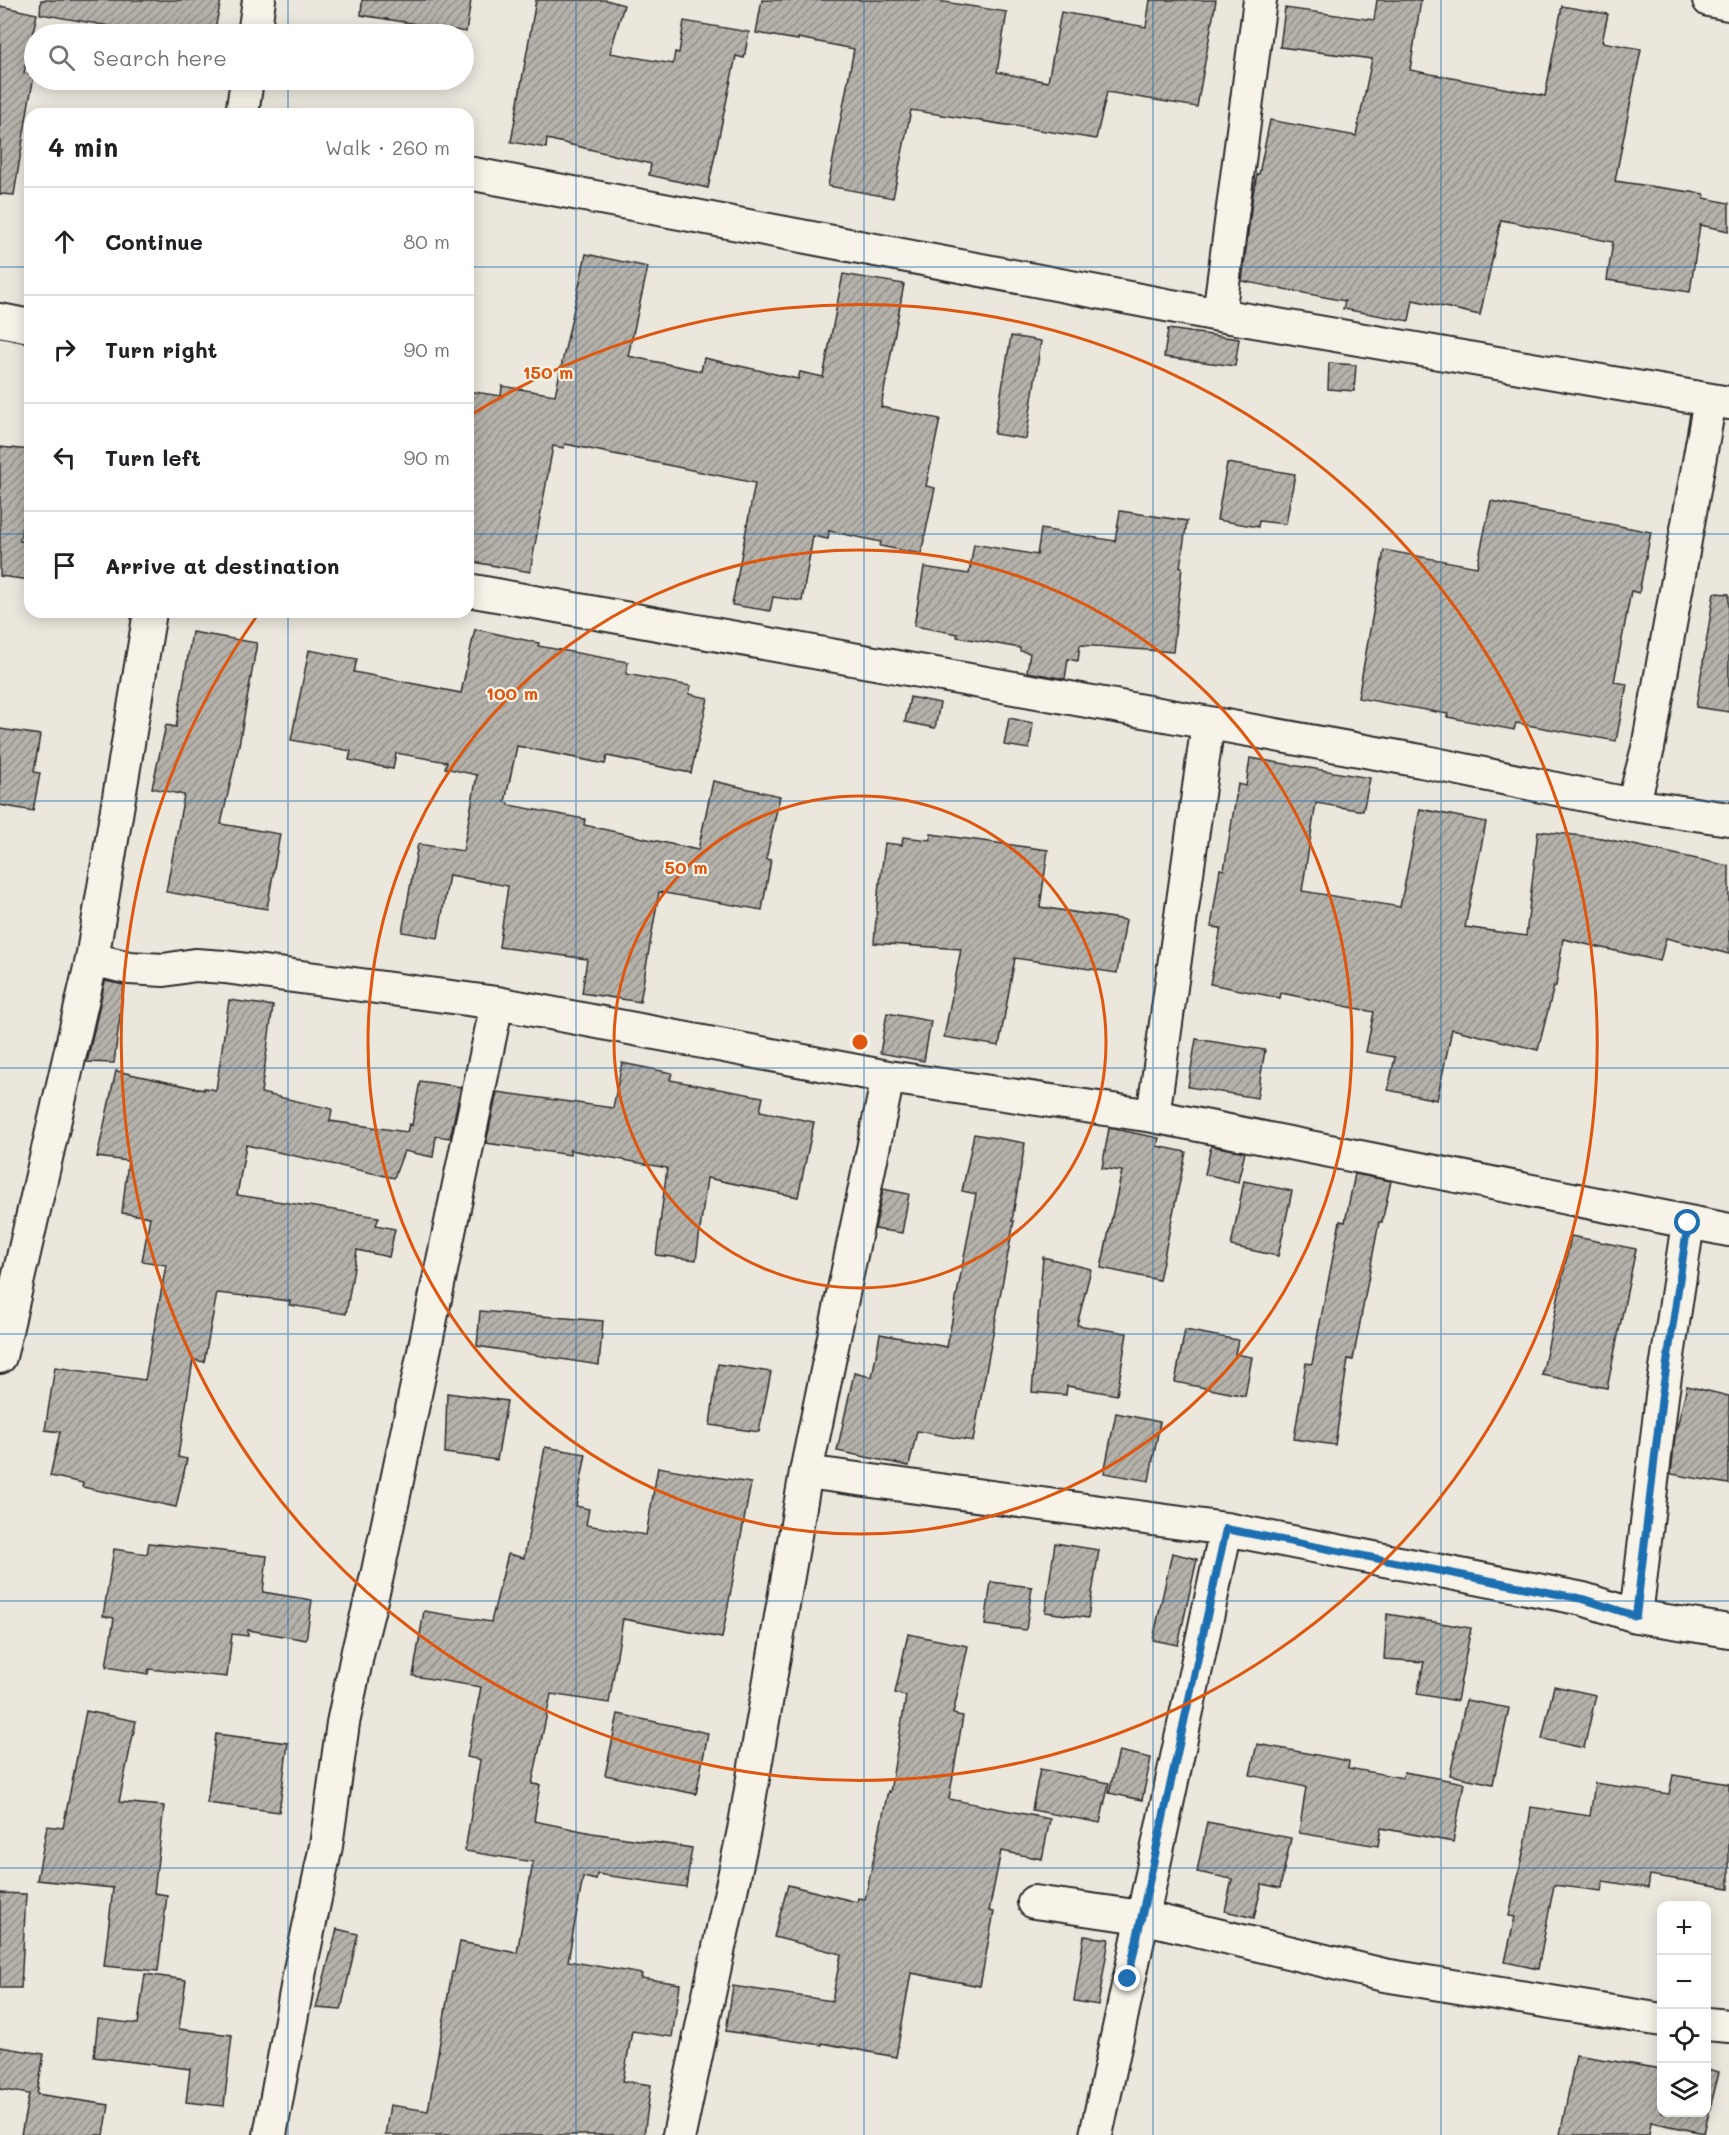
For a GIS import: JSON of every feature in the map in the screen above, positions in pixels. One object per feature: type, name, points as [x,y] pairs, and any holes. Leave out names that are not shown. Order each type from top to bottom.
[{"type":"street","points":[[255,24],[259,0]]},
{"type":"street","points":[[1219,315],[1260,0]]},
{"type":"street","points":[[243,108],[246,90]]},
{"type":"street","points":[[474,173],[1219,315],[1720,402],[1648,748],[1633,805]]},
{"type":"street","points":[[0,320],[24,326]]},
{"type":"street","points":[[474,591],[1420,761],[1633,805],[1729,819]]},
{"type":"street","points":[[0,1358],[92,959],[149,618]]},
{"type":"street","points":[[1153,1116],[1209,723]]},
{"type":"street","points":[[92,959],[129,968],[164,970],[195,965],[225,967],[496,1003],[888,1077],[1153,1116],[1729,1230]]},
{"type":"street","points":[[270,2135],[301,1965],[326,1846],[345,1712],[377,1576],[496,1003]]},
{"type":"street","points":[[679,2135],[744,1830],[806,1472],[888,1077]]},
{"type":"street","points":[[1636,1616],[1662,1396],[1688,1223]]},
{"type":"street","points":[[806,1472],[1226,1529],[1583,1599],[1636,1616],[1729,1631]]},
{"type":"street","points":[[1096,2135],[1226,1529]]},
{"type":"street","points":[[1034,1902],[1142,1917],[1384,1975],[1657,2019]]},
{"type":"street","points":[[1711,2024],[1729,2026]]},
{"type":"building","points":[[41,0],[221,0],[216,24],[98,24],[40,14]]},
{"type":"building","points":[[362,0],[471,0],[467,24],[417,24],[361,15]]},
{"type":"building","points":[[536,0],[606,0],[624,5],[610,53],[673,64],[675,52],[679,53],[684,21],[749,32],[744,58],[736,56],[708,188],[649,175],[651,164],[547,139],[546,148],[511,142]]},
{"type":"building","points":[[762,0],[932,0],[1007,12],[997,72],[1048,82],[1061,12],[1146,27],[1150,0],[1216,0],[1197,107],[1107,92],[1096,139],[911,110],[893,198],[828,186],[854,49],[798,38],[798,40],[756,33]]},
{"type":"building","points":[[1377,0],[1421,0],[1410,70],[1545,96],[1562,6],[1608,14],[1602,42],[1641,49],[1615,181],[1704,194],[1704,198],[1729,203],[1729,231],[1700,225],[1690,292],[1607,280],[1613,242],[1501,220],[1480,315],[1413,300],[1409,321],[1343,309],[1345,301],[1242,281],[1253,194],[1270,120],[1356,136],[1372,59],[1280,47],[1285,8],[1374,20]]},
{"type":"building","points":[[0,6],[37,14],[35,24],[24,24],[24,90],[31,90],[28,108],[24,108],[24,133],[14,195],[0,194]]},
{"type":"building","points":[[586,254],[648,267],[628,356],[701,371],[704,358],[798,379],[800,372],[823,377],[843,274],[904,284],[881,407],[940,419],[926,486],[935,488],[921,554],[880,546],[881,542],[829,531],[828,539],[813,536],[802,601],[773,597],[770,611],[732,605],[755,483],[565,444],[564,448],[553,446],[530,572],[474,562],[474,392],[501,396],[502,386],[555,395]]},
{"type":"building","points":[[1168,329],[1239,339],[1235,366],[1164,357]]},
{"type":"building","points":[[1011,336],[1041,341],[1026,439],[994,434]]},
{"type":"building","points":[[1329,363],[1356,365],[1354,391],[1328,389]]},
{"type":"building","points":[[0,447],[24,449],[24,513],[20,541],[24,541],[24,579],[0,576]]},
{"type":"building","points":[[1227,463],[1295,474],[1286,524],[1259,521],[1258,527],[1217,520]]},
{"type":"building","points":[[1491,501],[1651,532],[1639,593],[1631,591],[1614,682],[1627,684],[1616,741],[1516,723],[1514,730],[1447,717],[1448,714],[1358,698],[1384,550],[1477,567]]},
{"type":"building","points":[[1120,511],[1187,521],[1180,567],[1182,567],[1173,652],[1080,645],[1078,661],[1068,659],[1065,679],[1027,672],[1030,653],[1020,651],[1020,648],[957,637],[958,634],[914,626],[924,567],[969,574],[974,544],[1037,555],[1041,529],[1115,541]]},
{"type":"building","points":[[1714,593],[1729,594],[1729,712],[1696,707]]},
{"type":"building","points":[[475,629],[539,643],[538,646],[628,662],[626,674],[691,686],[689,694],[708,698],[691,773],[607,756],[605,764],[517,746],[505,802],[509,805],[585,819],[584,825],[698,850],[713,781],[780,796],[766,859],[771,860],[762,910],[659,892],[640,1002],[582,993],[587,959],[499,947],[508,886],[449,875],[438,938],[402,932],[418,844],[463,851],[477,775],[445,768],[447,762],[396,753],[393,769],[349,760],[351,751],[291,740],[309,650],[357,659],[354,672],[461,693]]},
{"type":"building","points":[[192,632],[257,643],[239,745],[221,824],[280,834],[267,909],[166,892],[184,795],[152,788],[166,725],[176,727]]},
{"type":"building","points":[[910,697],[940,703],[935,728],[905,722]]},
{"type":"building","points":[[1009,718],[1033,723],[1029,749],[1004,745]]},
{"type":"building","points":[[0,729],[40,735],[34,772],[40,773],[33,811],[0,805]]},
{"type":"building","points":[[1250,758],[1370,778],[1363,811],[1316,803],[1302,891],[1400,907],[1420,809],[1486,822],[1465,927],[1526,936],[1538,831],[1602,838],[1729,866],[1729,954],[1666,938],[1660,961],[1563,939],[1556,986],[1554,986],[1538,1050],[1452,1029],[1437,1100],[1388,1090],[1395,1057],[1366,1052],[1374,1012],[1281,993],[1280,998],[1210,984],[1221,928],[1211,927],[1220,869],[1224,870],[1238,784],[1246,786]]},
{"type":"building","points":[[931,834],[1048,850],[1040,907],[1126,920],[1117,973],[1015,958],[999,1046],[944,1037],[961,949],[874,943],[885,843],[902,845],[903,837],[930,840]]},
{"type":"building","points":[[105,981],[124,985],[114,1063],[87,1062]]},
{"type":"building","points":[[229,1000],[273,1006],[261,1093],[332,1109],[330,1121],[407,1132],[409,1124],[412,1125],[420,1081],[461,1087],[450,1138],[436,1136],[433,1157],[404,1151],[394,1178],[246,1145],[237,1195],[379,1217],[376,1225],[395,1229],[389,1257],[357,1250],[346,1314],[289,1305],[290,1301],[217,1293],[204,1362],[193,1360],[178,1457],[187,1459],[176,1507],[82,1487],[83,1483],[50,1476],[60,1432],[45,1430],[55,1367],[145,1380],[166,1265],[142,1261],[150,1217],[122,1213],[128,1161],[97,1157],[116,1071],[204,1090],[204,1088],[216,1090]]},
{"type":"building","points":[[887,1013],[931,1021],[924,1061],[880,1053]]},
{"type":"building","points":[[1196,1039],[1265,1050],[1257,1098],[1188,1087]]},
{"type":"building","points":[[622,1063],[672,1073],[670,1080],[763,1097],[760,1111],[814,1122],[798,1197],[707,1178],[696,1260],[656,1255],[667,1168],[570,1150],[570,1155],[486,1143],[497,1092],[613,1108]]},
{"type":"building","points":[[1109,1128],[1159,1138],[1157,1146],[1186,1152],[1159,1280],[1101,1268],[1122,1171],[1102,1168]]},
{"type":"building","points":[[974,1134],[1025,1143],[1012,1221],[1014,1221],[973,1441],[917,1431],[909,1466],[837,1451],[854,1373],[872,1377],[880,1334],[947,1347],[976,1194],[962,1191]]},
{"type":"building","points":[[1211,1146],[1245,1152],[1238,1182],[1205,1174]]},
{"type":"building","points":[[1355,1174],[1391,1181],[1382,1222],[1379,1222],[1353,1360],[1348,1359],[1335,1445],[1294,1439],[1306,1363],[1312,1364],[1340,1221],[1345,1222]]},
{"type":"building","points":[[1244,1181],[1292,1191],[1278,1256],[1231,1246]]},
{"type":"building","points":[[883,1189],[909,1194],[902,1233],[875,1229]]},
{"type":"building","points":[[1571,1236],[1636,1249],[1607,1388],[1542,1375]]},
{"type":"building","points":[[1043,1257],[1091,1269],[1077,1325],[1127,1333],[1117,1395],[1067,1386],[1066,1395],[1032,1392]]},
{"type":"building","points":[[480,1311],[603,1321],[599,1365],[477,1346]]},
{"type":"building","points":[[1185,1330],[1238,1340],[1235,1354],[1252,1357],[1245,1396],[1175,1382]]},
{"type":"building","points":[[718,1364],[771,1372],[759,1432],[710,1425]]},
{"type":"building","points":[[1687,1386],[1729,1396],[1729,1484],[1671,1474],[1675,1436]]},
{"type":"building","points":[[447,1393],[507,1401],[497,1460],[445,1453]]},
{"type":"building","points":[[1116,1413],[1160,1422],[1149,1481],[1104,1473]]},
{"type":"building","points":[[545,1447],[586,1454],[576,1506],[589,1509],[586,1525],[646,1535],[658,1467],[751,1483],[722,1638],[623,1619],[609,1703],[551,1694],[532,1784],[540,1785],[534,1821],[592,1833],[692,1848],[686,1887],[597,1874],[596,1880],[583,1877],[568,1961],[642,1974],[641,1978],[680,1984],[672,2037],[632,2031],[623,2081],[651,2085],[644,2135],[385,2135],[390,2105],[428,2111],[452,1972],[454,1972],[460,1942],[517,1953],[533,1862],[465,1851],[480,1760],[467,1757],[481,1687],[413,1676],[424,1611],[491,1622],[508,1554],[524,1558]]},
{"type":"building","points":[[149,1543],[267,1556],[263,1592],[312,1600],[306,1640],[248,1630],[248,1636],[232,1634],[227,1677],[149,1669],[148,1674],[106,1667],[114,1618],[103,1616],[114,1549],[147,1554]]},
{"type":"building","points":[[1055,1543],[1099,1550],[1088,1618],[1045,1612]]},
{"type":"building","points":[[1172,1553],[1197,1559],[1178,1645],[1153,1640]]},
{"type":"building","points":[[991,1582],[1032,1587],[1026,1630],[985,1625]]},
{"type":"building","points":[[1387,1614],[1471,1628],[1457,1701],[1417,1694],[1424,1662],[1384,1659]]},
{"type":"building","points":[[908,1634],[968,1646],[953,1714],[963,1716],[949,1799],[1050,1819],[1042,1859],[1001,1851],[989,1911],[994,1912],[980,1986],[911,1973],[896,2057],[822,2043],[822,2045],[726,2031],[733,1986],[832,2001],[841,1954],[774,1937],[788,1885],[857,1902],[858,1898],[865,1899],[888,1791],[890,1792],[906,1696],[895,1693]]},
{"type":"building","points":[[1554,1686],[1596,1695],[1584,1748],[1542,1739]]},
{"type":"building","points":[[1466,1700],[1509,1708],[1493,1784],[1450,1775]]},
{"type":"building","points":[[86,1711],[136,1721],[119,1802],[164,1806],[154,1893],[167,1895],[158,1971],[104,1966],[113,1888],[37,1880],[47,1826],[63,1828]]},
{"type":"building","points":[[618,1714],[708,1733],[696,1794],[605,1775]]},
{"type":"building","points":[[216,1734],[288,1743],[279,1812],[207,1803]]},
{"type":"building","points":[[1257,1744],[1349,1761],[1348,1768],[1403,1778],[1404,1772],[1464,1783],[1453,1842],[1381,1828],[1378,1846],[1299,1833],[1306,1787],[1250,1775]]},
{"type":"building","points":[[1119,1751],[1151,1758],[1142,1800],[1109,1793]]},
{"type":"building","points":[[1040,1769],[1109,1783],[1100,1823],[1032,1810]]},
{"type":"building","points":[[1673,1775],[1729,1784],[1729,1888],[1650,1875],[1648,1888],[1603,1881],[1601,1891],[1554,1885],[1538,1969],[1505,1962],[1515,1917],[1509,1916],[1526,1841],[1531,1807],[1590,1816],[1595,1783],[1669,1794]]},
{"type":"building","points":[[1207,1822],[1291,1838],[1280,1888],[1262,1884],[1254,1918],[1225,1911],[1232,1879],[1197,1872]]},
{"type":"building","points":[[0,1893],[26,1894],[21,1988],[0,1988]]},
{"type":"building","points":[[337,1929],[358,1934],[341,2010],[316,2008]]},
{"type":"building","points":[[1084,1936],[1109,1939],[1098,2005],[1074,2001]]},
{"type":"building","points":[[145,1974],[186,1980],[179,2029],[232,2035],[224,2106],[186,2102],[190,2069],[94,2057],[98,2019],[138,2024]]},
{"type":"building","points":[[0,2047],[44,2054],[37,2094],[109,2105],[104,2135],[21,2135],[29,2094],[0,2089]]},
{"type":"building","points":[[1576,2055],[1657,2068],[1657,2117],[1708,2117],[1704,2133],[1651,2122],[1649,2135],[1560,2135]]},
{"type":"building","points":[[1711,2070],[1719,2072],[1711,2105]]},
{"type":"route","points":[[1128,1979],[1226,1529],[1583,1599],[1636,1616],[1662,1396],[1688,1223]]}]
